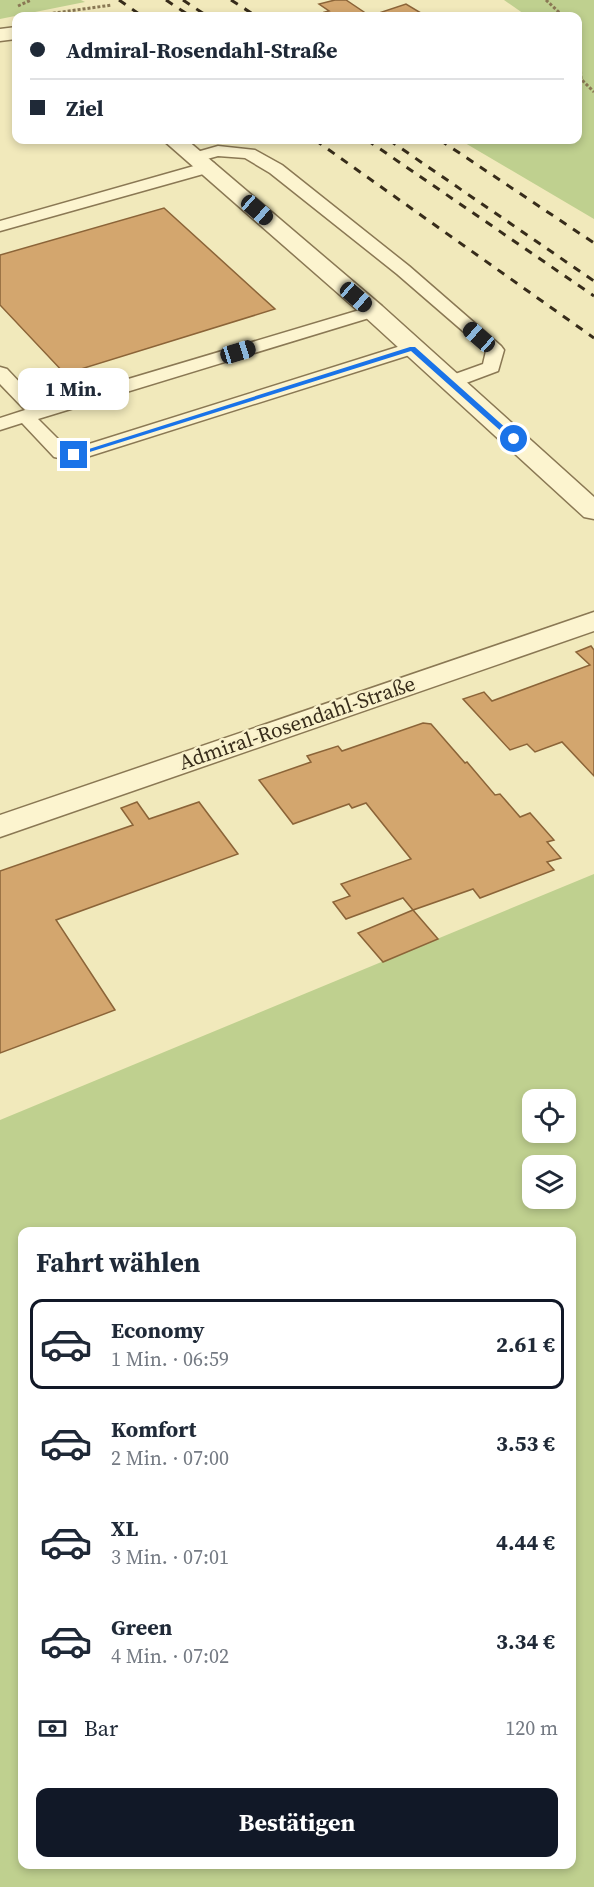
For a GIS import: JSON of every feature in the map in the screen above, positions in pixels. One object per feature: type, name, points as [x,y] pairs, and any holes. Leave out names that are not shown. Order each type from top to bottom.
[{"type":"street","points":[[179,144],[373,312],[594,511]]},
{"type":"street","name":"Admiral-Rosendahl-Straße","points":[[0,826],[594,621]]},
{"type":"lane","points":[[0,226],[202,162],[218,152],[249,153],[276,169],[403,270],[495,350],[491,367],[450,382]]},
{"type":"lane","points":[[0,424],[373,312]]},
{"type":"lane","points":[[0,373],[61,453],[74,455],[413,348]]},
{"type":"path","points":[[546,0],[559,12]]},
{"type":"path","points":[[60,12],[112,5]]},
{"type":"path","points":[[582,81],[594,92]]},
{"type":"green space","points":[[0,0],[81,0],[85,2],[35,12],[12,12],[12,17],[0,19]]},
{"type":"green space","points":[[504,0],[594,0],[594,219],[467,144],[582,144],[582,12],[521,12]]},
{"type":"green space","points":[[594,874],[594,1887],[0,1887],[0,1120]]},
{"type":"building","points":[[346,0],[364,12],[325,12],[329,11],[319,4]]},
{"type":"building","points":[[406,4],[419,12],[382,12]]},
{"type":"building","points":[[164,208],[275,309],[65,374],[0,305],[0,255]]},
{"type":"building","points":[[591,646],[594,650],[594,776],[562,742],[535,752],[527,744],[510,750],[463,699],[484,692],[492,701],[590,665],[576,652]]},
{"type":"building","points":[[423,723],[431,724],[495,795],[500,794],[520,817],[530,813],[554,840],[547,842],[561,858],[547,862],[554,870],[480,898],[473,889],[413,910],[403,898],[346,919],[333,902],[350,896],[341,884],[411,859],[366,803],[352,808],[349,804],[293,824],[259,780],[311,762],[307,756],[338,746],[342,751]]},
{"type":"building","points":[[137,802],[149,819],[199,802],[238,854],[56,920],[115,1010],[0,1053],[0,871],[133,825],[121,808]]},
{"type":"building","points":[[413,910],[438,939],[383,962],[358,933]]},
{"type":"railway","points":[[119,0],[136,12]]},
{"type":"railway","points":[[166,0],[184,12]]},
{"type":"railway","points":[[183,0],[201,12]]},
{"type":"railway","points":[[231,0],[250,12]]},
{"type":"railway","points":[[321,144],[594,338]]},
{"type":"railway","points":[[373,144],[594,296]]},
{"type":"railway","points":[[395,144],[594,281]]},
{"type":"railway","points":[[446,144],[594,243]]},
{"type":"route","points":[[74,455],[413,348],[514,439]]}]
